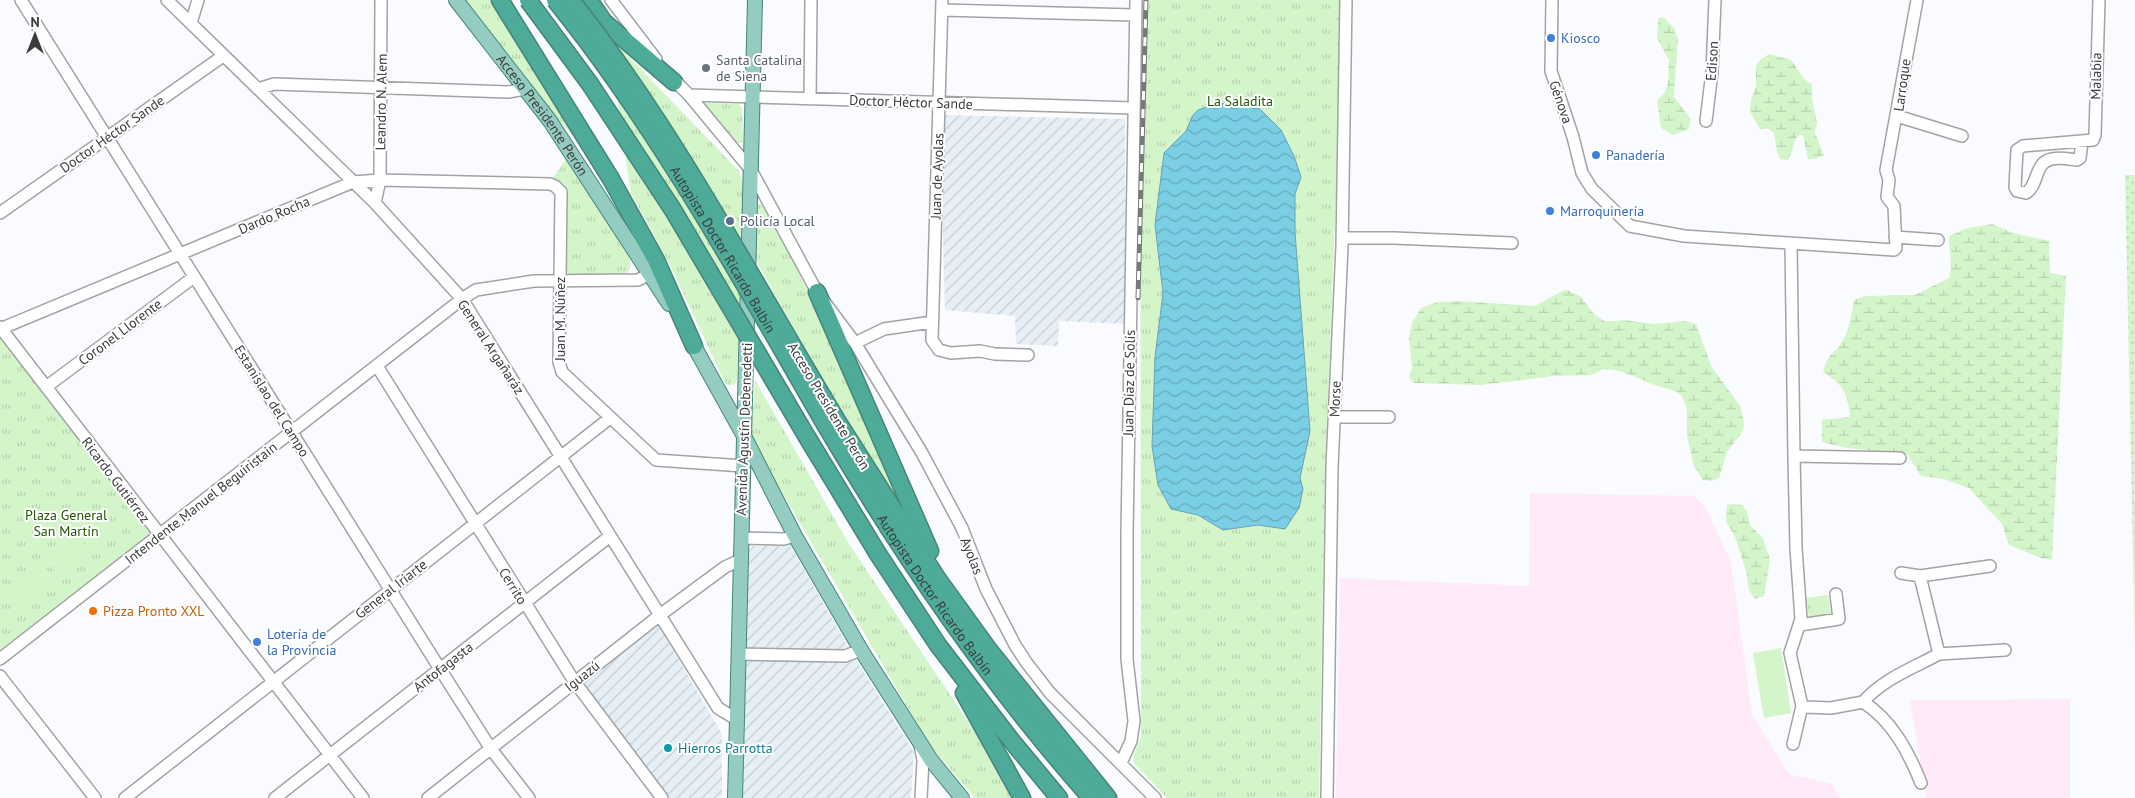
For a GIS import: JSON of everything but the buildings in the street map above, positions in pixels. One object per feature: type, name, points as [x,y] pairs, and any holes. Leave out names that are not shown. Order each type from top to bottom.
[{"type":"highway","points":[[500,0],[591,146],[656,260],[694,346]]},
{"type":"highway","name":"Autopista Doctor Ricardo Balbín","points":[[528,0],[594,91],[673,210],[878,554],[938,645],[1011,740],[1059,798]]},
{"type":"highway","name":"Autopista Doctor Ricardo Balbín","points":[[555,0],[609,72],[685,186],[831,423],[902,548],[1014,706],[1091,798]]},
{"type":"highway","name":"Acceso Presidente Perón","points":[[571,0],[638,94],[704,195],[831,423],[971,626],[1051,730],[1108,798]]},
{"type":"highway","points":[[589,0],[604,22],[674,82]]},
{"type":"highway","points":[[817,292],[925,541],[971,626]]},
{"type":"highway","points":[[938,645],[1022,798]]},
{"type":"main road","name":"Acceso Presidente Perón","points":[[456,0],[550,121],[651,273],[694,346],[796,536],[861,650],[920,743],[962,798]]},
{"type":"main road","name":"Avenida Agustín Debenedetti","points":[[734,798],[756,0]]},
{"type":"street","name":"Estanislao del Campo","points":[[21,0],[440,670],[491,749],[530,798]]},
{"type":"street","name":"General Argañaráz","points":[[166,0],[376,203],[462,299],[718,708],[723,713],[736,719]]},
{"type":"street","points":[[191,23],[198,0]]},
{"type":"street","name":"Leandro N. Alem","points":[[376,203],[380,180],[381,0]]},
{"type":"street","name":"Ayolas","points":[[612,0],[674,82],[689,95],[751,170],[817,292],[855,343],[922,453],[952,508],[986,589],[1015,645],[1036,677],[1155,798]]},
{"type":"street","points":[[810,99],[811,0]]},
{"type":"street","name":"Juan Díaz de Solís","points":[[1121,763],[1131,741],[1134,721],[1127,659],[1127,542],[1136,0]]},
{"type":"street","name":"Morse","points":[[1327,798],[1334,417],[1342,238],[1346,0]]},
{"type":"street","name":"Génova","points":[[1552,0],[1551,71],[1573,137],[1582,173],[1592,189],[1630,226],[1684,236],[1792,244]]},
{"type":"street","name":"Edison","points":[[1706,121],[1712,72],[1715,0]]},
{"type":"street","name":"Larroque","points":[[1895,237],[1894,206],[1887,197],[1890,180],[1886,170],[1897,116],[1909,35],[1917,0]]},
{"type":"street","name":"Malabia","points":[[2082,141],[2080,158],[2077,160],[2051,159],[2045,162],[2040,166],[2032,189],[2026,193],[2017,191],[2015,187],[2018,150],[2020,147],[2092,140],[2095,135],[2099,0]]},
{"type":"street","points":[[942,5],[1135,15]]},
{"type":"street","name":"Juan de Ayolas","points":[[942,5],[932,340],[935,346],[944,352],[980,351],[995,354],[1028,355]]},
{"type":"street","name":"Doctor Héctor Sande","points":[[0,213],[223,56]]},
{"type":"street","points":[[258,89],[274,84],[508,92],[525,88]]},
{"type":"street","name":"Doctor Héctor Sande","points":[[689,95],[1133,108]]},
{"type":"street","points":[[1897,116],[1962,136]]},
{"type":"street","name":"Dardo Rocha","points":[[0,328],[353,182],[380,180],[550,184],[559,188],[561,192]]},
{"type":"street","name":"Juan M. Núñez","points":[[561,192],[559,367],[562,372],[652,457],[662,462],[744,466]]},
{"type":"street","points":[[1793,744],[1802,706],[1790,652],[1800,625],[1794,456],[1792,244],[1894,250],[1896,248],[1895,237],[1938,240]]},
{"type":"street","points":[[1342,238],[1394,238],[1512,243]]},
{"type":"street","name":"Intendente Manuel Beguiristain","points":[[0,659],[476,290],[534,281],[638,280],[651,273]]},
{"type":"street","name":"Coronel Llorente","points":[[46,387],[194,277]]},
{"type":"street","points":[[855,343],[884,329],[932,322]]},
{"type":"street","name":"Ricardo Gutiérrez","points":[[0,328],[363,798]]},
{"type":"street","name":"Cerrito","points":[[377,366],[524,604],[574,681],[662,798]]},
{"type":"street","points":[[1334,417],[1389,417]]},
{"type":"street","name":"General Iriarte","points":[[125,798],[610,418]]},
{"type":"street","points":[[1794,456],[1900,458]]},
{"type":"street","name":"Antofagasta","points":[[275,798],[610,536]]},
{"type":"street","points":[[741,538],[784,538],[796,536]]},
{"type":"street","name":"Iguazú","points":[[428,798],[660,615],[725,567],[740,560]]},
{"type":"street","points":[[1901,573],[1920,576],[1990,566]]},
{"type":"street","points":[[1920,576],[1939,654]]},
{"type":"street","points":[[1800,625],[1839,619],[1836,594]]},
{"type":"street","points":[[738,654],[845,656],[861,650]]},
{"type":"street","points":[[1802,706],[1832,708],[1863,702],[1871,692],[1885,682],[1939,654],[2004,650]]},
{"type":"street","points":[[0,676],[95,798]]},
{"type":"street","points":[[1863,702],[1882,716],[1912,761],[1921,783]]},
{"type":"street","points":[[920,743],[923,760],[921,798]]},
{"type":"shaded area","points":[[940,115],[1125,119],[1125,324],[1059,321],[1058,346],[1016,344],[1015,316],[945,310]]},
{"type":"shaded area","points":[[1530,493],[1695,496],[1706,508],[1731,562],[1752,714],[1789,774],[1832,784],[1840,798],[1336,798],[1340,578],[1529,586]]},
{"type":"shaded area","points":[[790,545],[850,650],[914,752],[911,798],[742,798],[749,552],[752,546]]},
{"type":"shaded area","name":"Hierros Parrotta","points":[[658,624],[722,734],[722,795],[719,798],[667,798],[581,684]]},
{"type":"shaded area","points":[[2070,699],[2070,798],[1926,798],[1910,700]]},
{"type":"green space","points":[[461,0],[490,0],[578,141],[533,92]]},
{"type":"green space","name":"La Saladita","points":[[1140,0],[1344,0],[1325,468],[1319,798],[1167,798],[1134,763],[1133,756],[1141,737]]},
{"type":"green space","points":[[1663,17],[1674,28],[1678,39],[1674,97],[1690,118],[1689,129],[1673,135],[1661,128],[1657,101],[1665,92],[1668,83],[1669,60],[1657,38],[1658,19]]},
{"type":"green space","points":[[607,34],[739,171],[743,184],[737,379],[735,384],[729,386],[725,383],[672,269],[631,193]]},
{"type":"green space","points":[[1769,54],[1791,60],[1802,77],[1812,84],[1812,99],[1817,122],[1815,133],[1824,155],[1815,159],[1808,159],[1803,135],[1798,135],[1788,160],[1780,159],[1774,133],[1769,129],[1760,129],[1750,112],[1751,100],[1756,86],[1756,66],[1760,60]]},
{"type":"green space","points":[[701,103],[739,104],[742,108],[743,142],[738,143]]},
{"type":"green space","points":[[567,158],[629,258],[630,268],[624,275],[570,274],[563,266],[567,189],[562,182],[554,181],[553,178]]},
{"type":"green space","points":[[2125,175],[2135,175],[2135,647]]},
{"type":"green space","points":[[762,204],[804,283],[915,529],[852,431],[755,259],[757,205]]},
{"type":"green space","points":[[1992,224],[2013,233],[2049,241],[2050,273],[2066,276],[2052,560],[2041,558],[2009,545],[2002,524],[1969,488],[1943,479],[1921,476],[1907,454],[1847,448],[1822,442],[1822,420],[1850,417],[1848,402],[1840,385],[1823,372],[1828,359],[1846,335],[1854,300],[1865,296],[1915,295],[1949,278],[1951,263],[1949,236],[1968,228]]},
{"type":"green space","points":[[1567,290],[1580,296],[1594,314],[1606,322],[1624,320],[1654,324],[1686,321],[1696,324],[1711,366],[1740,406],[1743,417],[1744,427],[1727,452],[1719,478],[1711,481],[1703,480],[1694,466],[1687,436],[1687,409],[1682,396],[1675,391],[1620,371],[1604,369],[1591,375],[1554,376],[1481,385],[1414,383],[1409,378],[1412,368],[1409,338],[1412,323],[1421,308],[1438,302],[1459,301],[1535,306]]},
{"type":"green space","name":"Plaza General San Martín","points":[[0,329],[159,536],[0,659]]},
{"type":"green space","points":[[755,380],[849,544],[973,729],[1011,798],[975,798],[929,744],[751,439]]},
{"type":"green space","points":[[1727,505],[1742,505],[1747,511],[1750,525],[1763,538],[1770,560],[1764,596],[1755,599],[1749,590],[1746,571],[1735,537],[1726,521]]},
{"type":"green space","points":[[76,534],[92,553],[61,579],[45,559]]},
{"type":"green space","points":[[33,566],[49,585],[17,611],[1,591]]},
{"type":"green space","points":[[1828,595],[1831,614],[1809,617],[1806,598]]},
{"type":"green space","points":[[1781,648],[1791,713],[1764,718],[1753,653]]},
{"type":"water","points":[[1239,102],[1260,109],[1281,130],[1294,156],[1301,177],[1295,194],[1295,232],[1310,431],[1300,478],[1303,489],[1299,508],[1285,529],[1258,525],[1223,530],[1198,515],[1171,509],[1158,485],[1152,446],[1155,357],[1163,293],[1155,225],[1164,153],[1186,131],[1193,115],[1198,110],[1216,104]]},
{"type":"railway","points":[[1138,298],[1146,0]]},
{"type":"place","name":"Kiosco","points":[[1551,38]]},
{"type":"place","name":"Santa Catalina de Siena","points":[[706,68]]},
{"type":"place","name":"Panadería","points":[[1596,155]]},
{"type":"place","name":"Marroquinería","points":[[1550,211]]},
{"type":"place","name":"Policía Local","points":[[730,221]]},
{"type":"place","name":"Pizza Pronto XXL","points":[[93,611]]},
{"type":"place","name":"Lotería de la Provincia","points":[[257,642]]},
{"type":"place","name":"Hierros Parrotta","points":[[668,748]]}]
